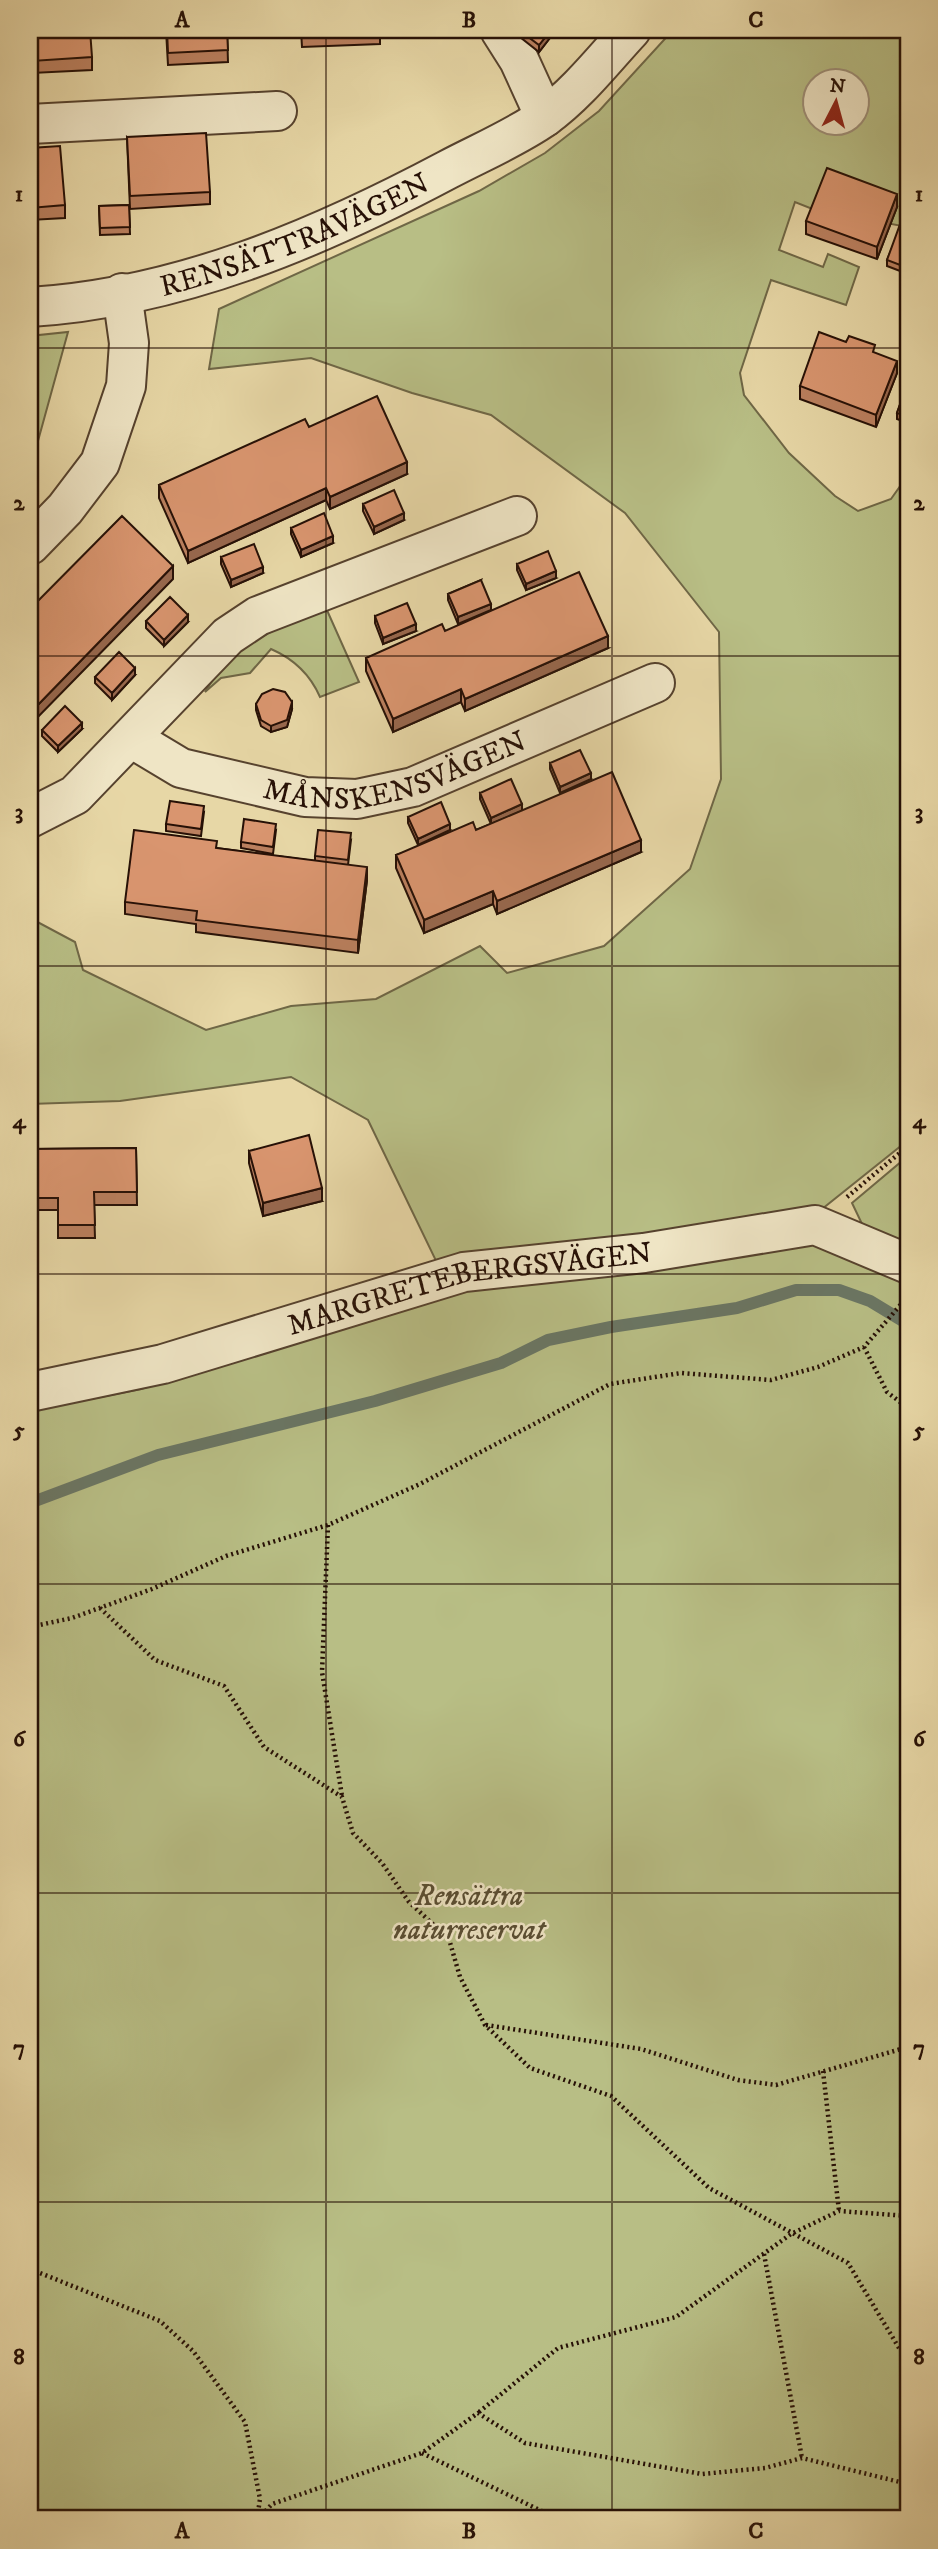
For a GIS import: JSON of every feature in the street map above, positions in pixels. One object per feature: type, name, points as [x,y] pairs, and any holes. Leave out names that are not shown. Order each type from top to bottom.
[{"type":"street","points":[[500,30],[519,60],[545,117]]},
{"type":"street","name":"RENSÄTTRAVÄGEN","points":[[30,307],[180,282],[255,259],[363,214],[545,117],[584,83],[631,30]]},
{"type":"street","points":[[30,124],[277,111]]},
{"type":"street","points":[[30,545],[65,509],[100,463],[126,386],[129,343],[122,293]]},
{"type":"street","points":[[30,818],[75,795],[228,636],[258,616],[517,516]]},
{"type":"street","name":"MÅNSKENSVÄGEN","points":[[131,738],[181,768],[305,797],[357,799],[413,787],[656,683]]},
{"type":"street","points":[[815,1225],[908,1264]]},
{"type":"street","name":"MARGRETEBERGSVÄGEN","points":[[30,1392],[163,1364],[464,1272],[644,1253],[815,1225]]},
{"type":"path","points":[[815,1225],[908,1146]]},
{"type":"path","points":[[30,1627],[100,1608],[226,1556],[328,1525],[419,1484],[610,1384],[681,1373],[771,1380],[818,1367],[864,1347],[899,1306]]},
{"type":"path","points":[[864,1347],[887,1392],[908,1408]]},
{"type":"path","points":[[328,1525],[322,1672],[342,1797],[353,1833],[382,1863],[410,1902],[449,1939],[460,1977],[485,2025],[530,2068],[611,2096],[709,2188],[848,2263],[908,2363]]},
{"type":"path","points":[[100,1608],[155,1660],[224,1686],[264,1747],[342,1797]]},
{"type":"path","points":[[485,2025],[641,2049],[738,2080],[776,2085],[908,2047]]},
{"type":"path","points":[[823,2071],[839,2211]]},
{"type":"path","points":[[257,2519],[272,2504],[422,2453],[478,2413],[558,2348],[676,2317],[792,2234],[839,2211],[908,2216]]},
{"type":"path","points":[[764,2254],[802,2458]]},
{"type":"path","points":[[30,2269],[160,2321],[193,2351],[245,2422],[260,2499],[257,2519]]},
{"type":"path","points":[[478,2413],[525,2442],[702,2474],[765,2468],[802,2458],[908,2484]]},
{"type":"path","points":[[422,2453],[558,2519]]},
{"type":"green space","points":[[673,30],[908,30],[908,215],[902,226],[815,210],[795,202],[779,250],[823,267],[828,254],[859,267],[846,305],[771,280],[740,373],[744,395],[789,453],[835,496],[858,511],[891,499],[908,475],[907,1141],[812,1217],[439,1267],[368,1120],[291,1077],[120,1101],[30,1104],[30,918],[75,942],[83,970],[206,1030],[291,1006],[376,999],[480,946],[507,973],[604,946],[690,869],[721,779],[719,632],[625,513],[491,415],[412,393],[311,358],[209,369],[219,309],[479,191],[545,153],[599,111]]},
{"type":"green space","points":[[68,332],[33,459],[30,463],[30,336]]},
{"type":"green space","points":[[326,608],[359,682],[320,697],[300,668],[271,649],[250,673],[221,678],[205,692],[229,661],[243,649],[274,630]]},
{"type":"green space","points":[[908,1156],[908,1254],[863,1226],[852,1203]]},
{"type":"green space","name":"Rensättra naturreservat","points":[[817,1237],[908,1279],[908,2519],[30,2519],[30,1411],[141,1389],[473,1285]]},
{"type":"building","points":[[30,30],[90,30],[92,57],[32,61]]},
{"type":"building","points":[[167,30],[227,30],[228,50],[168,53]]},
{"type":"building","points":[[302,30],[380,30],[380,31],[302,35]]},
{"type":"building","points":[[519,30],[551,30],[539,45]]},
{"type":"building","points":[[206,133],[210,192],[130,196],[127,137]]},
{"type":"building","points":[[60,146],[65,205],[30,208],[30,148]]},
{"type":"building","points":[[827,168],[897,194],[877,247],[806,221]]},
{"type":"building","points":[[129,205],[130,227],[100,228],[99,206]]},
{"type":"building","points":[[906,208],[908,209],[908,268],[887,260]]},
{"type":"building","points":[[819,332],[846,342],[849,336],[875,345],[873,352],[897,361],[876,415],[800,386]]},
{"type":"building","points":[[908,382],[908,417],[897,413]]},
{"type":"building","points":[[377,396],[407,462],[330,497],[326,488],[188,551],[159,485],[305,419],[309,427]]},
{"type":"building","points":[[394,490],[404,513],[374,527],[363,504]]},
{"type":"building","points":[[324,513],[333,536],[301,550],[291,528]]},
{"type":"building","points":[[122,516],[173,566],[30,713],[30,609]]},
{"type":"building","points":[[254,544],[263,567],[231,580],[221,557]]},
{"type":"building","points":[[548,551],[556,571],[526,584],[517,564]]},
{"type":"building","points":[[579,572],[608,636],[465,699],[461,689],[393,719],[366,658],[442,624],[445,631]]},
{"type":"building","points":[[481,580],[491,604],[458,617],[448,594]]},
{"type":"building","points":[[170,597],[188,615],[164,640],[146,621]]},
{"type":"building","points":[[407,603],[416,624],[383,638],[375,616]]},
{"type":"building","points":[[119,652],[135,668],[112,693],[95,677]]},
{"type":"building","points":[[273,689],[285,692],[292,702],[287,720],[271,726],[261,720],[256,704],[262,694]]},
{"type":"building","points":[[65,706],[82,723],[58,746],[42,730]]},
{"type":"building","points":[[580,750],[591,773],[560,787],[550,763]]},
{"type":"building","points":[[612,772],[641,840],[497,901],[493,891],[424,920],[396,855],[473,822],[476,830]]},
{"type":"building","points":[[511,779],[522,804],[491,818],[480,793]]},
{"type":"building","points":[[170,801],[204,806],[201,829],[166,824]]},
{"type":"building","points":[[441,802],[450,824],[418,839],[408,817]]},
{"type":"building","points":[[244,819],[276,824],[273,847],[241,842]]},
{"type":"building","points":[[134,830],[217,841],[216,848],[367,867],[358,940],[196,920],[197,911],[125,902]]},
{"type":"building","points":[[318,830],[351,833],[348,860],[315,856]]},
{"type":"building","points":[[309,1135],[322,1188],[263,1203],[249,1151]]},
{"type":"building","points":[[136,1148],[137,1192],[94,1192],[95,1225],[58,1225],[58,1198],[30,1198],[30,1149]]},
{"type":"waterway","points":[[30,1503],[158,1455],[375,1401],[501,1363],[548,1340],[611,1327],[737,1308],[796,1290],[839,1290],[870,1301],[908,1324]]}]
